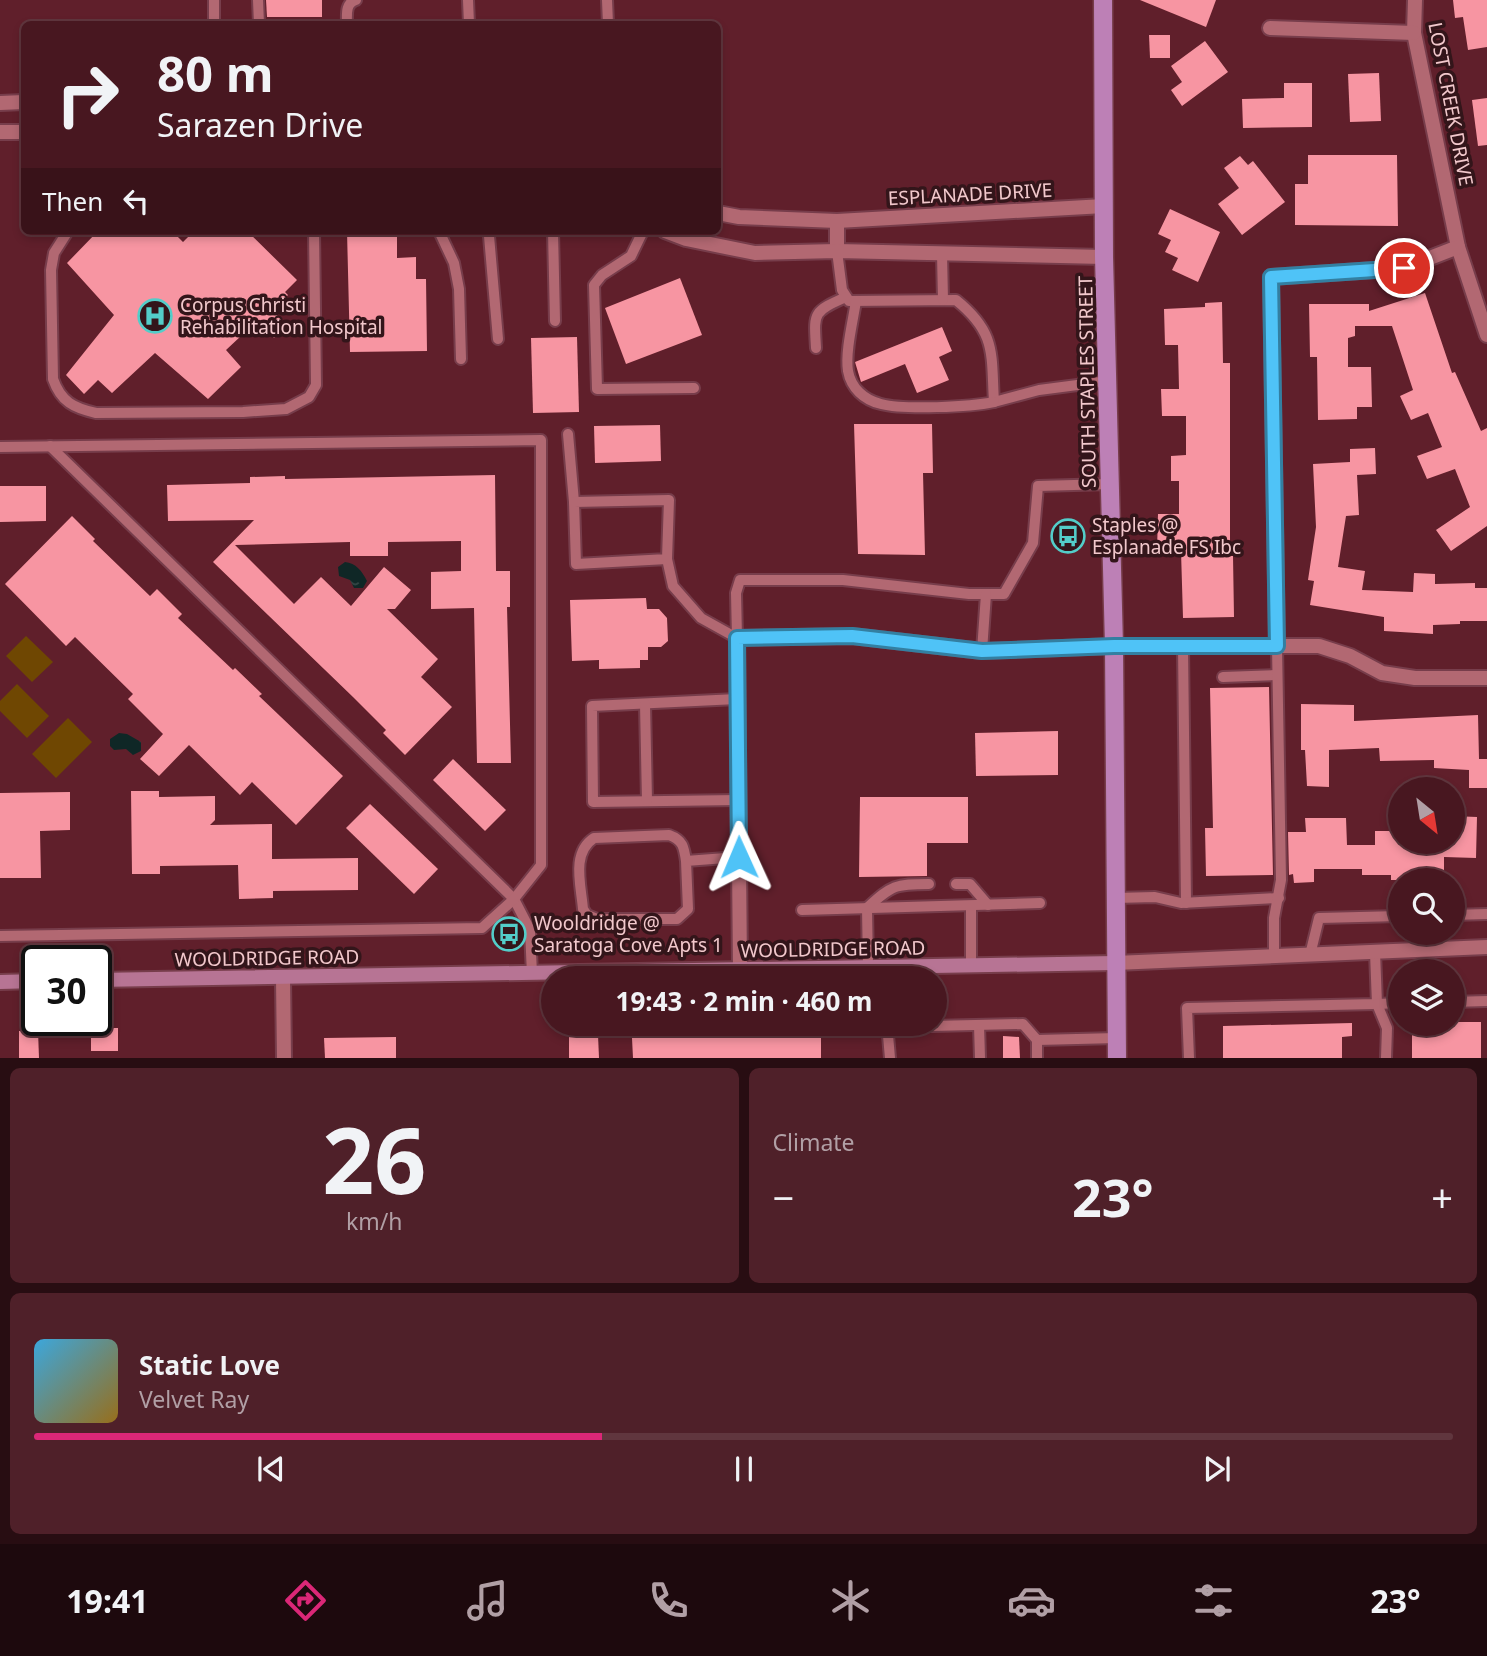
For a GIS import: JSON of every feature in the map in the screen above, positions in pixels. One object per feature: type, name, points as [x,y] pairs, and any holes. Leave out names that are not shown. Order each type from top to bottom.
[{"type":"main road","name":"SOUTH STAPLES STREET","points":[[1103,0],[1104,257],[1114,646],[1117,1058]]},
{"type":"main road","name":"WOOLDRIDGE ROAD","points":[[947,967],[1115,963]]},
{"type":"main road","name":"WOOLDRIDGE ROAD","points":[[112,980],[541,974]]},
{"type":"main road","points":[[0,982],[21,981]]},
{"type":"street","name":"LOST CREEK DRIVE","points":[[1415,0],[1414,33],[1458,247],[1487,335]]},
{"type":"street","points":[[1270,28],[1414,33]]},
{"type":"street","points":[[0,103],[21,102]]},
{"type":"street","points":[[0,132],[21,132]]},
{"type":"street","name":"ESPLANADE DRIVE","points":[[721,214],[740,217],[837,221],[1104,206]]},
{"type":"street","points":[[837,221],[837,251]]},
{"type":"street","points":[[676,235],[755,253],[837,251],[1104,257]]},
{"type":"street","points":[[1277,646],[1271,277],[1404,268],[1458,247]]},
{"type":"street","points":[[740,966],[737,638],[852,636],[982,651],[1114,646],[1319,646],[1350,656],[1382,673],[1415,678],[1487,678]]},
{"type":"street","name":"WOOLDRIDGE ROAD","points":[[1115,963],[1487,947]]},
{"type":"street","points":[[283,978],[284,1058]]},
{"type":"lane","points":[[214,0],[214,21]]},
{"type":"lane","points":[[258,0],[259,21]]},
{"type":"lane","points":[[347,21],[346,9],[356,0]]},
{"type":"lane","points":[[468,0],[468,21]]},
{"type":"lane","points":[[607,0],[608,21]]},
{"type":"lane","points":[[65,235],[54,253],[51,270],[53,379],[57,391],[67,403],[78,409],[96,413],[121,413],[286,409],[309,397],[316,385],[314,235]]},
{"type":"lane","points":[[441,235],[454,262],[461,359]]},
{"type":"lane","points":[[489,235],[498,339]]},
{"type":"lane","points":[[554,235],[555,321]]},
{"type":"lane","points":[[641,235],[631,256],[602,275],[594,285],[597,389],[694,388]]},
{"type":"lane","points":[[837,251],[842,290],[851,299],[848,370],[853,385],[860,394],[880,404],[981,405],[1039,390],[1108,381]]},
{"type":"lane","points":[[942,253],[943,300]]},
{"type":"lane","points":[[816,348],[814,320],[826,306],[851,299],[956,300],[985,330],[991,352],[994,402]]},
{"type":"lane","points":[[568,434],[575,502],[576,564],[667,559]]},
{"type":"lane","points":[[0,447],[541,440],[541,865],[514,899],[482,928],[0,936]]},
{"type":"lane","points":[[50,446],[514,899],[530,930],[532,974]]},
{"type":"lane","points":[[737,638],[736,593],[740,580],[843,580],[969,594],[1004,594],[1033,543],[1038,486],[1110,484]]},
{"type":"lane","points":[[575,502],[669,500],[667,559],[673,586],[701,618],[737,638]]},
{"type":"lane","points":[[982,651],[986,594]]},
{"type":"lane","points":[[1183,646],[1186,903]]},
{"type":"lane","points":[[1274,957],[1274,918],[1281,880],[1277,646]]},
{"type":"lane","points":[[1223,677],[1277,675]]},
{"type":"lane","points":[[737,699],[592,706],[593,803],[738,800]]},
{"type":"lane","points":[[645,704],[647,802]]},
{"type":"lane","points":[[669,835],[678,838],[683,845],[686,861],[688,909],[677,919],[597,919],[587,915],[583,909],[580,854],[594,838],[669,835]]},
{"type":"lane","points":[[686,861],[739,857]]},
{"type":"lane","points":[[868,966],[867,908],[885,891],[898,884],[929,884]]},
{"type":"lane","points":[[956,884],[970,884],[988,905]]},
{"type":"lane","points":[[1115,898],[1154,897],[1186,903],[1279,898]]},
{"type":"lane","points":[[802,910],[1041,903]]},
{"type":"lane","points":[[971,906],[971,965]]},
{"type":"lane","points":[[1465,915],[1487,914]]},
{"type":"lane","points":[[1310,955],[1319,918],[1388,916]]},
{"type":"lane","points":[[1375,952],[1377,1004],[1387,1028],[1386,1058]]},
{"type":"lane","points":[[1465,1002],[1487,1001]]},
{"type":"lane","points":[[1189,1058],[1187,1008],[1388,1004]]},
{"type":"lane","points":[[947,1025],[1023,1024],[1037,1040],[1037,1058]]},
{"type":"lane","points":[[979,1025],[980,1058]]},
{"type":"lane","points":[[889,1036],[890,1058]]},
{"type":"lane","points":[[1037,1040],[1117,1038]]},
{"type":"shaded area","points":[[26,636],[53,662],[32,682],[6,656]]},
{"type":"shaded area","points":[[17,684],[49,716],[27,738],[0,711],[0,701]]},
{"type":"shaded area","points":[[68,718],[92,742],[56,778],[32,754]]},
{"type":"water","points":[[345,562],[355,566],[363,574],[367,581],[363,588],[354,588],[350,580],[339,576],[338,567]]},
{"type":"water","points":[[119,733],[127,734],[141,742],[141,751],[133,755],[126,749],[114,750],[110,746],[110,739]]},
{"type":"building","points":[[266,0],[322,0],[322,17],[267,17]]},
{"type":"building","points":[[1140,0],[1216,0],[1206,27]]},
{"type":"building","points":[[1453,0],[1487,0],[1487,47],[1468,50],[1463,17],[1455,18]]},
{"type":"building","points":[[1149,35],[1170,35],[1170,58],[1150,58]]},
{"type":"building","points":[[1205,41],[1228,72],[1182,106],[1171,90],[1182,82],[1171,66]]},
{"type":"building","points":[[1379,73],[1381,121],[1350,122],[1348,74]]},
{"type":"building","points":[[1284,83],[1312,83],[1312,127],[1243,128],[1242,99],[1284,98]]},
{"type":"building","points":[[1487,98],[1487,145],[1478,146],[1472,100]]},
{"type":"building","points":[[1308,155],[1397,155],[1398,226],[1295,225],[1295,184],[1308,184]]},
{"type":"building","points":[[1240,156],[1248,165],[1253,161],[1285,202],[1242,235],[1218,204],[1239,188],[1224,168]]},
{"type":"building","points":[[1170,209],[1220,232],[1198,282],[1172,270],[1178,258],[1165,252],[1171,240],[1158,234]]},
{"type":"building","name":"Corpus Christi Rehabilitation Hospital","points":[[94,235],[176,235],[183,242],[190,235],[251,235],[297,280],[285,292],[288,295],[273,311],[286,325],[274,338],[257,321],[226,350],[241,367],[208,399],[155,353],[112,393],[98,380],[84,394],[66,375],[114,315],[67,263]]},
{"type":"building","points":[[347,235],[397,236],[397,258],[416,257],[416,279],[426,279],[427,351],[350,352]]},
{"type":"building","points":[[680,278],[702,335],[626,364],[605,308]]},
{"type":"building","points":[[1425,293],[1452,373],[1455,372],[1481,431],[1487,428],[1487,526],[1451,551],[1436,530],[1470,507],[1455,469],[1427,479],[1417,456],[1442,447],[1428,413],[1411,420],[1400,396],[1413,390],[1392,326],[1355,326],[1355,336],[1348,338],[1348,367],[1371,367],[1372,407],[1357,407],[1357,419],[1318,420],[1317,357],[1310,357],[1309,304],[1369,304],[1369,311]]},
{"type":"building","points":[[1222,302],[1223,363],[1230,363],[1230,556],[1233,556],[1234,617],[1183,618],[1181,551],[1157,551],[1158,514],[1179,514],[1179,481],[1171,481],[1171,456],[1186,455],[1186,416],[1162,416],[1161,389],[1179,389],[1178,345],[1165,345],[1164,309],[1205,307],[1205,303]]},
{"type":"building","points":[[942,327],[952,351],[939,357],[949,380],[917,393],[905,364],[861,382],[855,362]]},
{"type":"building","points":[[577,337],[579,412],[533,413],[531,338]]},
{"type":"building","points":[[854,424],[932,424],[933,473],[923,473],[925,555],[858,554]]},
{"type":"building","points":[[660,425],[661,461],[595,463],[594,426]]},
{"type":"building","points":[[1375,448],[1376,474],[1357,475],[1359,515],[1346,516],[1338,567],[1365,571],[1362,590],[1413,592],[1414,573],[1435,574],[1435,584],[1475,583],[1475,588],[1487,588],[1487,621],[1433,625],[1433,634],[1384,631],[1384,617],[1310,605],[1314,581],[1308,580],[1316,527],[1313,464],[1350,462],[1350,449]]},
{"type":"building","points":[[495,475],[496,571],[510,571],[510,607],[507,607],[511,763],[477,763],[474,608],[431,609],[431,572],[461,571],[461,541],[388,542],[388,556],[350,556],[350,542],[235,545],[294,604],[321,577],[351,606],[384,567],[411,590],[395,609],[387,609],[438,659],[421,677],[452,707],[405,755],[383,733],[386,730],[213,562],[254,520],[168,521],[167,485],[250,483],[250,477],[285,476],[285,479]]},
{"type":"building","points":[[0,486],[46,486],[46,521],[0,522]]},
{"type":"building","points":[[72,516],[95,539],[93,541],[150,596],[157,589],[182,614],[178,618],[233,670],[235,668],[262,694],[259,696],[343,776],[296,825],[252,782],[240,795],[189,745],[159,776],[140,759],[163,734],[128,699],[133,694],[75,637],[66,646],[5,584]]},
{"type":"building","points":[[646,598],[647,609],[659,609],[667,618],[668,641],[661,647],[648,647],[648,660],[640,660],[640,668],[599,669],[599,660],[572,661],[570,600]]},
{"type":"building","points":[[1269,687],[1273,875],[1206,876],[1205,828],[1213,828],[1210,688]]},
{"type":"building","points":[[1301,704],[1354,705],[1354,721],[1478,715],[1479,759],[1487,759],[1487,788],[1469,788],[1469,770],[1434,768],[1434,760],[1380,761],[1379,748],[1329,750],[1329,787],[1307,786],[1305,750],[1301,750]]},
{"type":"building","points":[[1058,731],[1058,775],[976,776],[975,733]]},
{"type":"building","points":[[453,759],[506,810],[485,831],[433,780]]},
{"type":"building","points":[[131,791],[159,791],[159,797],[215,796],[215,820],[210,825],[272,824],[272,859],[358,858],[358,890],[273,891],[273,898],[239,899],[238,865],[160,866],[160,874],[132,874]]},
{"type":"building","points":[[70,792],[70,830],[40,831],[41,878],[0,878],[0,793]]},
{"type":"building","points":[[860,797],[968,797],[968,843],[927,843],[927,876],[859,877]]},
{"type":"building","points":[[370,804],[438,869],[414,894],[346,828]]},
{"type":"building","points":[[1465,817],[1477,817],[1476,858],[1444,857],[1444,868],[1388,868],[1388,875],[1362,875],[1362,869],[1314,869],[1314,882],[1294,883],[1293,874],[1289,875],[1288,832],[1306,832],[1305,818],[1346,818],[1347,845],[1375,845],[1375,831],[1388,831],[1388,854],[1465,854]]},
{"type":"building","points":[[1465,1022],[1481,1022],[1481,1058],[1412,1058],[1412,1036],[1465,1036]]},
{"type":"building","points":[[1352,1023],[1352,1036],[1342,1037],[1342,1058],[1223,1058],[1223,1026]]},
{"type":"building","points":[[112,1028],[118,1028],[118,1051],[91,1051],[91,1036],[112,1036]]},
{"type":"building","points":[[19,1031],[21,1036],[38,1036],[39,1058],[19,1058]]},
{"type":"building","points":[[569,1036],[598,1036],[599,1058],[569,1058]]},
{"type":"building","points":[[821,1036],[821,1058],[633,1058],[632,1038]]},
{"type":"building","points":[[1003,1036],[1019,1037],[1020,1058],[1003,1058]]},
{"type":"building","points":[[396,1037],[396,1058],[325,1058],[324,1038]]},
{"type":"place","name":"Corpus Christi Rehabilitation Hospital","points":[[155,316]]},
{"type":"place","name":"Staples @ Esplanade FS Ibc","points":[[1068,536]]},
{"type":"place","name":"Wooldridge @ Saratoga Cove Apts 1","points":[[509,934]]},
{"type":"route","points":[[739,857],[737,638],[852,636],[982,651],[1114,646],[1277,646],[1271,277],[1404,268]]}]
